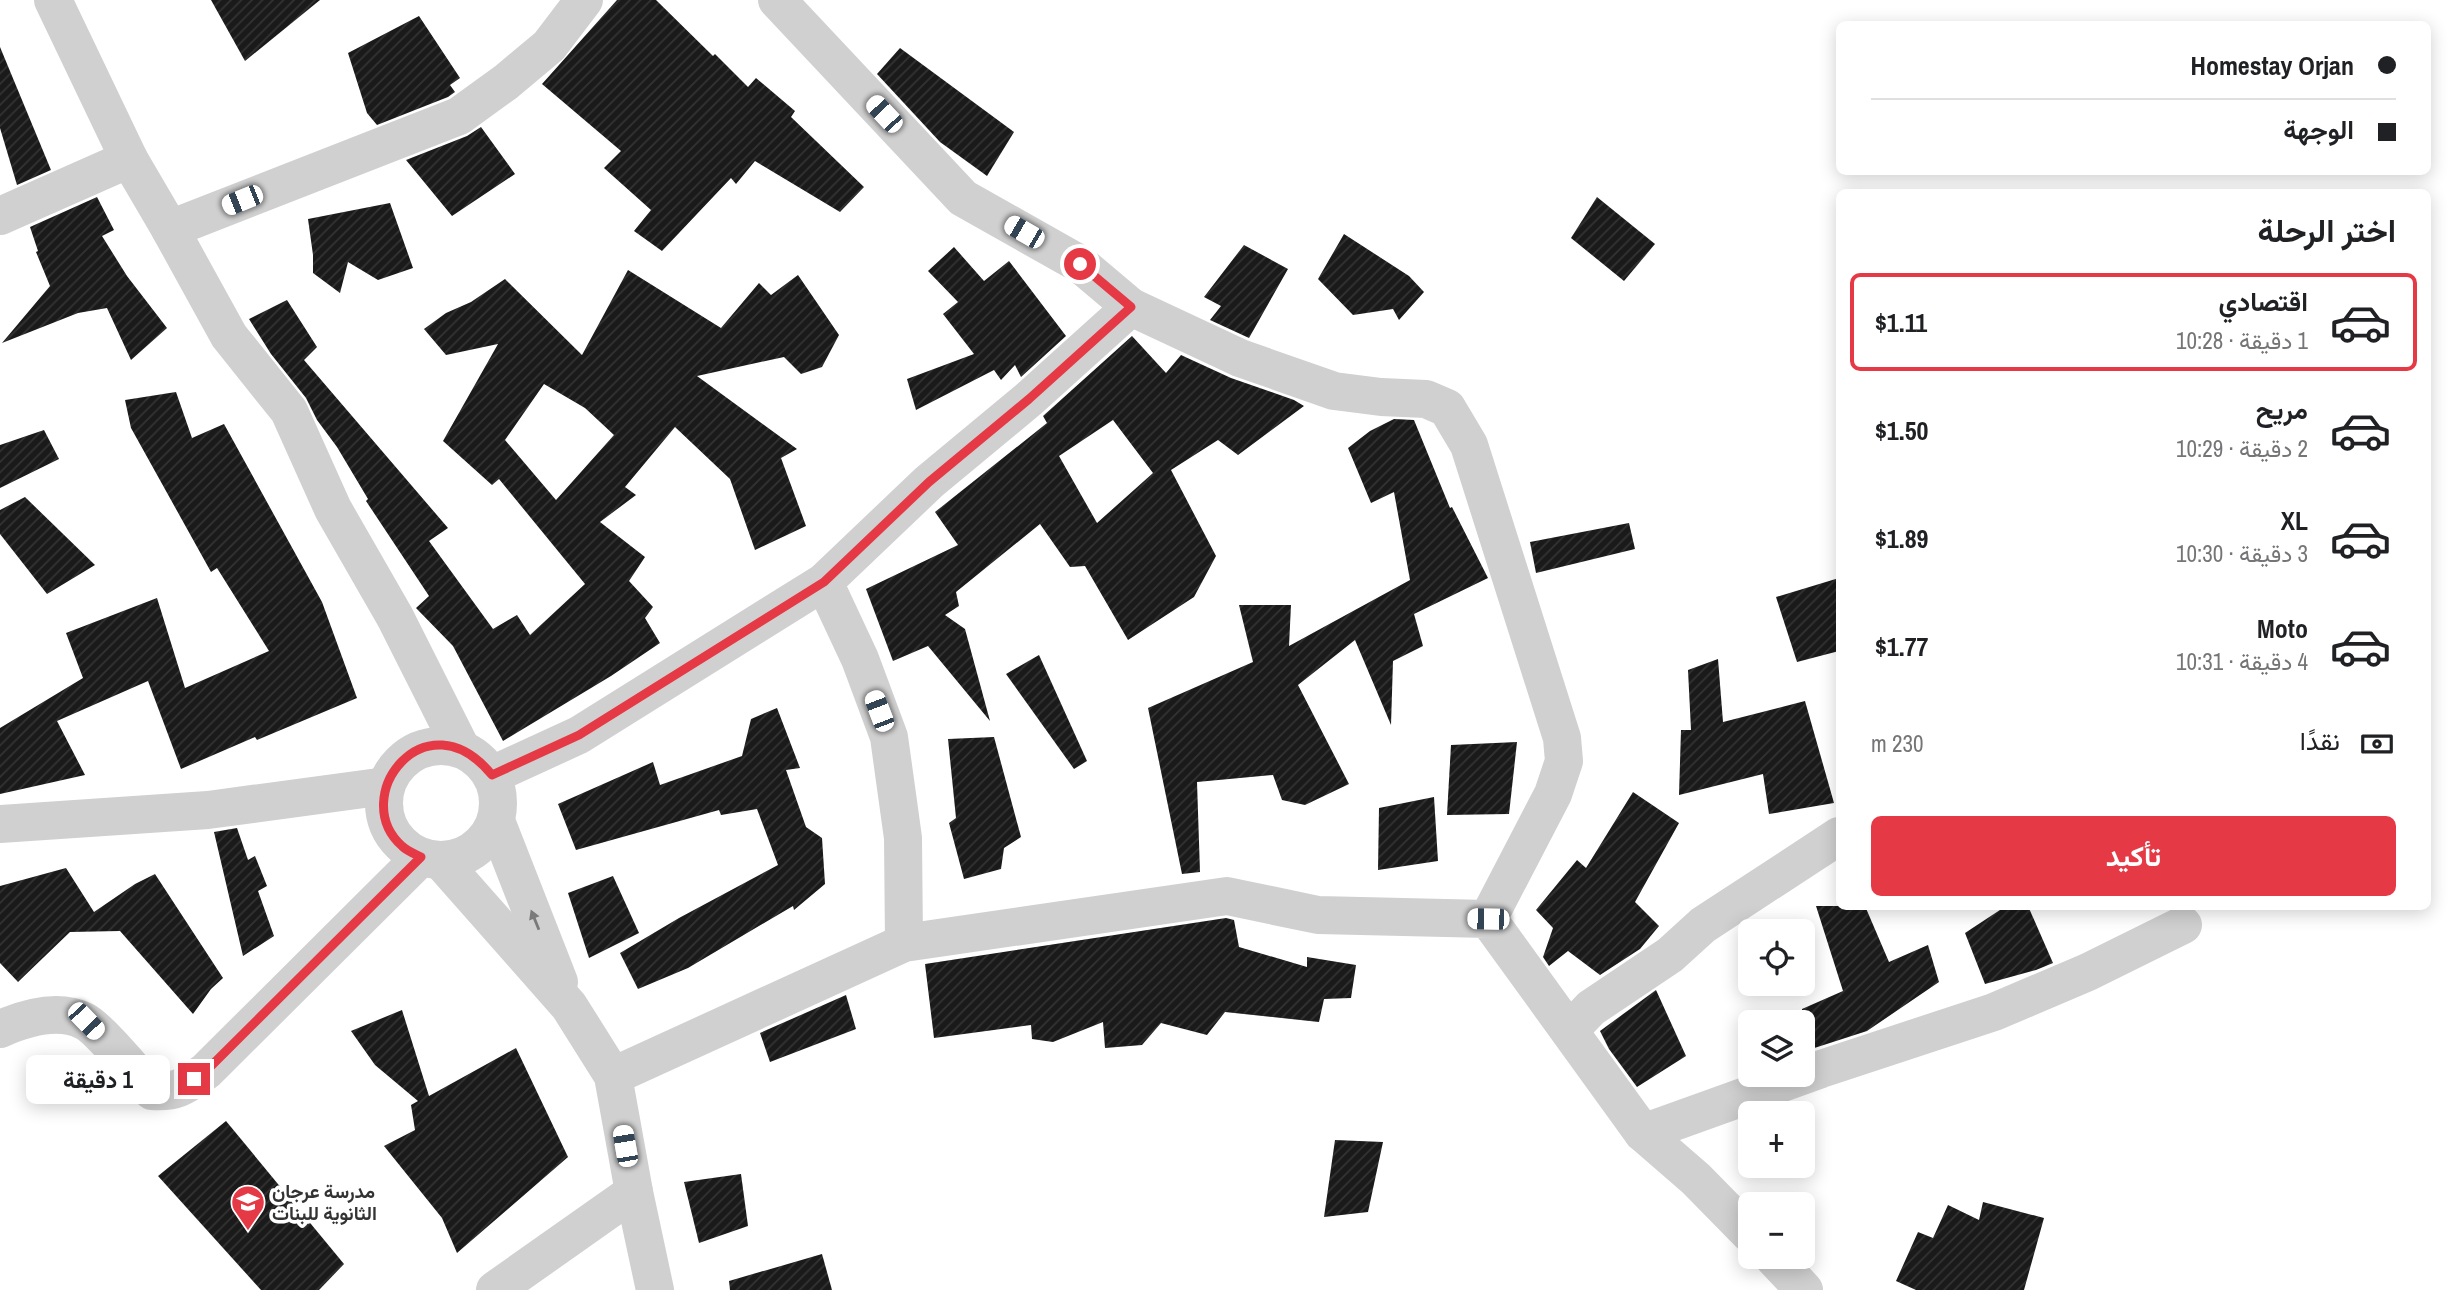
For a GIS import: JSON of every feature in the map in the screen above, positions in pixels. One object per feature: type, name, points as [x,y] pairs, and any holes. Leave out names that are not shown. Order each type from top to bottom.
[{"type":"street","points":[[53,0],[129,159],[229,336],[289,411],[333,509],[395,617],[461,748]]},
{"type":"street","points":[[170,229],[459,116],[549,46],[584,0]]},
{"type":"street","points":[[777,0],[963,198],[1080,264],[1131,307],[1240,358],[1334,391],[1426,399],[1447,408],[1469,445],[1562,738],[1564,761],[1553,794],[1488,919]]},
{"type":"street","points":[[0,216],[129,159]]},
{"type":"street","points":[[492,775],[579,735],[824,582],[929,482],[1029,399],[1131,307]]},
{"type":"street","points":[[824,582],[859,659],[889,737],[903,838],[904,943]]},
{"type":"street","points":[[0,1028],[48,1014],[86,1021],[152,1091],[168,1093],[182,1088],[206,1071],[431,859],[464,857],[484,842],[496,821],[499,798],[492,775],[479,759],[461,748],[442,745],[424,747],[407,756],[394,769],[386,786],[384,807],[389,829],[402,846],[431,859],[569,1006]]},
{"type":"street","points":[[0,824],[208,810],[386,786]]},
{"type":"street","points":[[496,821],[569,1006],[613,1076],[655,1290]]},
{"type":"street","points":[[1570,1030],[1591,1007],[1670,955],[1703,925],[1836,838]]},
{"type":"street","points":[[613,1076],[904,943],[1227,896],[1318,915],[1488,919]]},
{"type":"street","points":[[1488,919],[1643,1133],[1696,1179],[1738,1222]]},
{"type":"street","points":[[1643,1133],[1821,1069],[1994,1012],[2088,972],[2183,925]]},
{"type":"street","points":[[495,1290],[634,1192]]},
{"type":"street","points":[[1784,1269],[1804,1290]]},
{"type":"building","points":[[211,0],[320,0],[245,61]]},
{"type":"building","points":[[617,0],[656,0],[748,87],[756,78],[795,111],[791,117],[864,187],[840,212],[755,161],[736,184],[731,178],[662,251],[634,231],[651,210],[604,168],[621,151],[542,84]]},
{"type":"building","points":[[419,16],[460,78],[450,85],[455,92],[377,125],[367,113],[348,53]]},
{"type":"building","points":[[0,47],[51,170],[17,185],[0,128]]},
{"type":"building","points":[[900,48],[1014,132],[987,176],[940,142],[877,74]]},
{"type":"building","points":[[481,127],[515,174],[452,216],[406,160],[467,136]]},
{"type":"building","points":[[97,197],[114,230],[102,236],[127,276],[167,328],[131,360],[107,308],[78,313],[2,343],[50,286],[36,252],[38,251],[30,227]]},
{"type":"building","points":[[1597,197],[1655,244],[1624,281],[1571,238]]},
{"type":"building","points":[[390,203],[413,268],[378,280],[348,262],[340,293],[313,273],[308,219]]},
{"type":"building","points":[[1344,234],[1409,276],[1424,292],[1399,320],[1393,309],[1353,315],[1318,279]]},
{"type":"building","points":[[1244,245],[1288,269],[1249,338],[1210,320],[1221,306],[1204,297]]},
{"type":"building","points":[[954,247],[984,281],[1009,261],[1066,336],[1021,377],[1015,365],[1001,380],[994,370],[916,410],[907,379],[974,354],[943,314],[958,302],[928,271]]},
{"type":"building","points":[[628,270],[721,328],[759,283],[771,295],[798,275],[839,335],[822,367],[801,374],[784,357],[697,376],[797,449],[781,458],[806,526],[755,550],[730,479],[675,427],[625,487],[636,495],[600,522],[645,557],[629,581],[653,607],[645,618],[660,643],[503,741],[453,646],[416,608],[429,596],[366,501],[368,499],[337,447],[317,420],[306,398],[271,354],[249,319],[287,300],[317,347],[304,360],[448,528],[429,541],[493,629],[517,615],[530,635],[585,584],[499,479],[492,485],[443,441],[498,344],[446,355],[424,329],[505,279],[582,355]],"holes":[[[544,384],[585,408],[614,435],[556,500],[505,440]]]},
{"type":"building","points":[[1132,336],[1166,373],[1181,355],[1304,406],[1238,455],[1218,440],[1171,470],[1216,556],[1194,597],[1128,640],[1085,566],[1070,567],[1040,524],[956,592],[959,606],[945,615],[965,629],[990,721],[928,646],[893,661],[866,589],[958,545],[935,512],[1047,423],[1043,416]],"holes":[[[1113,420],[1153,473],[1097,523],[1059,456]]]},
{"type":"building","points":[[176,392],[192,438],[224,424],[322,602],[357,698],[181,769],[148,681],[57,721],[85,775],[0,794],[0,728],[83,678],[66,633],[157,598],[185,688],[269,651],[217,568],[211,572],[131,428],[125,400]]},
{"type":"building","points":[[1394,419],[1414,420],[1450,508],[1452,507],[1488,578],[1414,614],[1423,646],[1393,661],[1391,725],[1355,640],[1298,685],[1349,784],[1305,805],[1282,800],[1273,775],[1197,782],[1200,872],[1182,874],[1148,708],[1253,662],[1239,605],[1291,605],[1289,646],[1410,580],[1394,492],[1371,503],[1348,448],[1370,431]]},
{"type":"building","points":[[44,430],[59,459],[0,488],[0,445]]},
{"type":"building","points":[[25,497],[95,565],[47,594],[0,534],[0,510]]},
{"type":"building","points":[[1629,523],[1635,549],[1536,573],[1530,542]]},
{"type":"building","points":[[1836,579],[1836,652],[1797,662],[1776,597]]},
{"type":"building","points":[[1039,655],[1087,761],[1074,769],[1006,674]]},
{"type":"building","points":[[1718,659],[1723,722],[1805,701],[1834,803],[1769,814],[1763,774],[1679,795],[1681,730],[1691,730],[1688,670]]},
{"type":"building","points":[[777,708],[800,768],[786,770],[806,827],[822,838],[825,884],[794,910],[793,906],[688,968],[638,989],[620,953],[778,865],[757,809],[721,815],[719,810],[576,850],[558,804],[653,762],[660,785],[742,756],[751,719]]},
{"type":"building","points":[[994,737],[1021,837],[1004,848],[1001,869],[964,879],[949,823],[956,818],[948,739]]},
{"type":"building","points":[[1517,742],[1509,814],[1447,815],[1451,745]]},
{"type":"building","points":[[1633,792],[1679,823],[1635,902],[1659,926],[1640,949],[1600,975],[1568,951],[1549,966],[1543,957],[1553,928],[1536,910],[1577,860],[1586,868]]},
{"type":"building","points":[[1434,797],[1438,861],[1378,870],[1379,808]]},
{"type":"building","points":[[237,828],[248,860],[255,856],[267,886],[258,891],[274,936],[243,956],[214,832]]},
{"type":"building","points":[[66,868],[94,912],[155,874],[223,978],[211,989],[193,1014],[120,931],[70,932],[18,982],[0,963],[0,886]]},
{"type":"building","points":[[613,876],[639,933],[589,958],[568,893]]},
{"type":"building","points":[[1816,906],[1836,906],[1836,910],[1867,910],[1889,962],[1928,945],[1939,982],[1867,1031],[1815,1048],[1815,1010],[1802,1009],[1843,991]]},
{"type":"building","points":[[2000,910],[2030,910],[2053,963],[1985,984],[1965,933]]},
{"type":"building","points":[[1226,918],[1234,920],[1239,947],[1307,967],[1307,957],[1356,965],[1351,998],[1324,999],[1319,1022],[1225,1012],[1207,1035],[1161,1023],[1142,1045],[1105,1048],[1103,1022],[1053,1042],[1032,1039],[1031,1025],[934,1038],[925,964]]},
{"type":"building","points":[[1656,990],[1686,1056],[1637,1087],[1609,1049],[1600,1031]]},
{"type":"building","points":[[846,995],[856,1029],[770,1062],[760,1033]]},
{"type":"building","points":[[402,1010],[429,1096],[516,1048],[568,1157],[457,1253],[442,1218],[384,1146],[415,1130],[411,1105],[418,1101],[375,1065],[351,1031]]},
{"type":"building","points":[[226,1121],[344,1264],[319,1290],[261,1290],[158,1176]]},
{"type":"building","points":[[1335,1140],[1383,1142],[1368,1212],[1324,1217]]},
{"type":"building","points":[[741,1174],[748,1226],[699,1243],[684,1182]]},
{"type":"building","points":[[1983,1202],[2044,1218],[2024,1290],[1916,1290],[1896,1281],[1918,1232],[1933,1238],[1948,1205],[1979,1220]]},
{"type":"building","points":[[822,1254],[832,1290],[730,1290],[729,1281]]},
{"type":"place","name":"مدرسة عرجان الثانوية للبنات","points":[[248,1232]]},
{"type":"route","points":[[194,1079],[206,1071],[421,857],[402,846],[389,829],[384,807],[386,786],[394,769],[407,756],[424,747],[442,745],[461,748],[479,759],[492,775],[579,735],[824,582],[929,482],[1029,399],[1131,307],[1080,264]]}]
